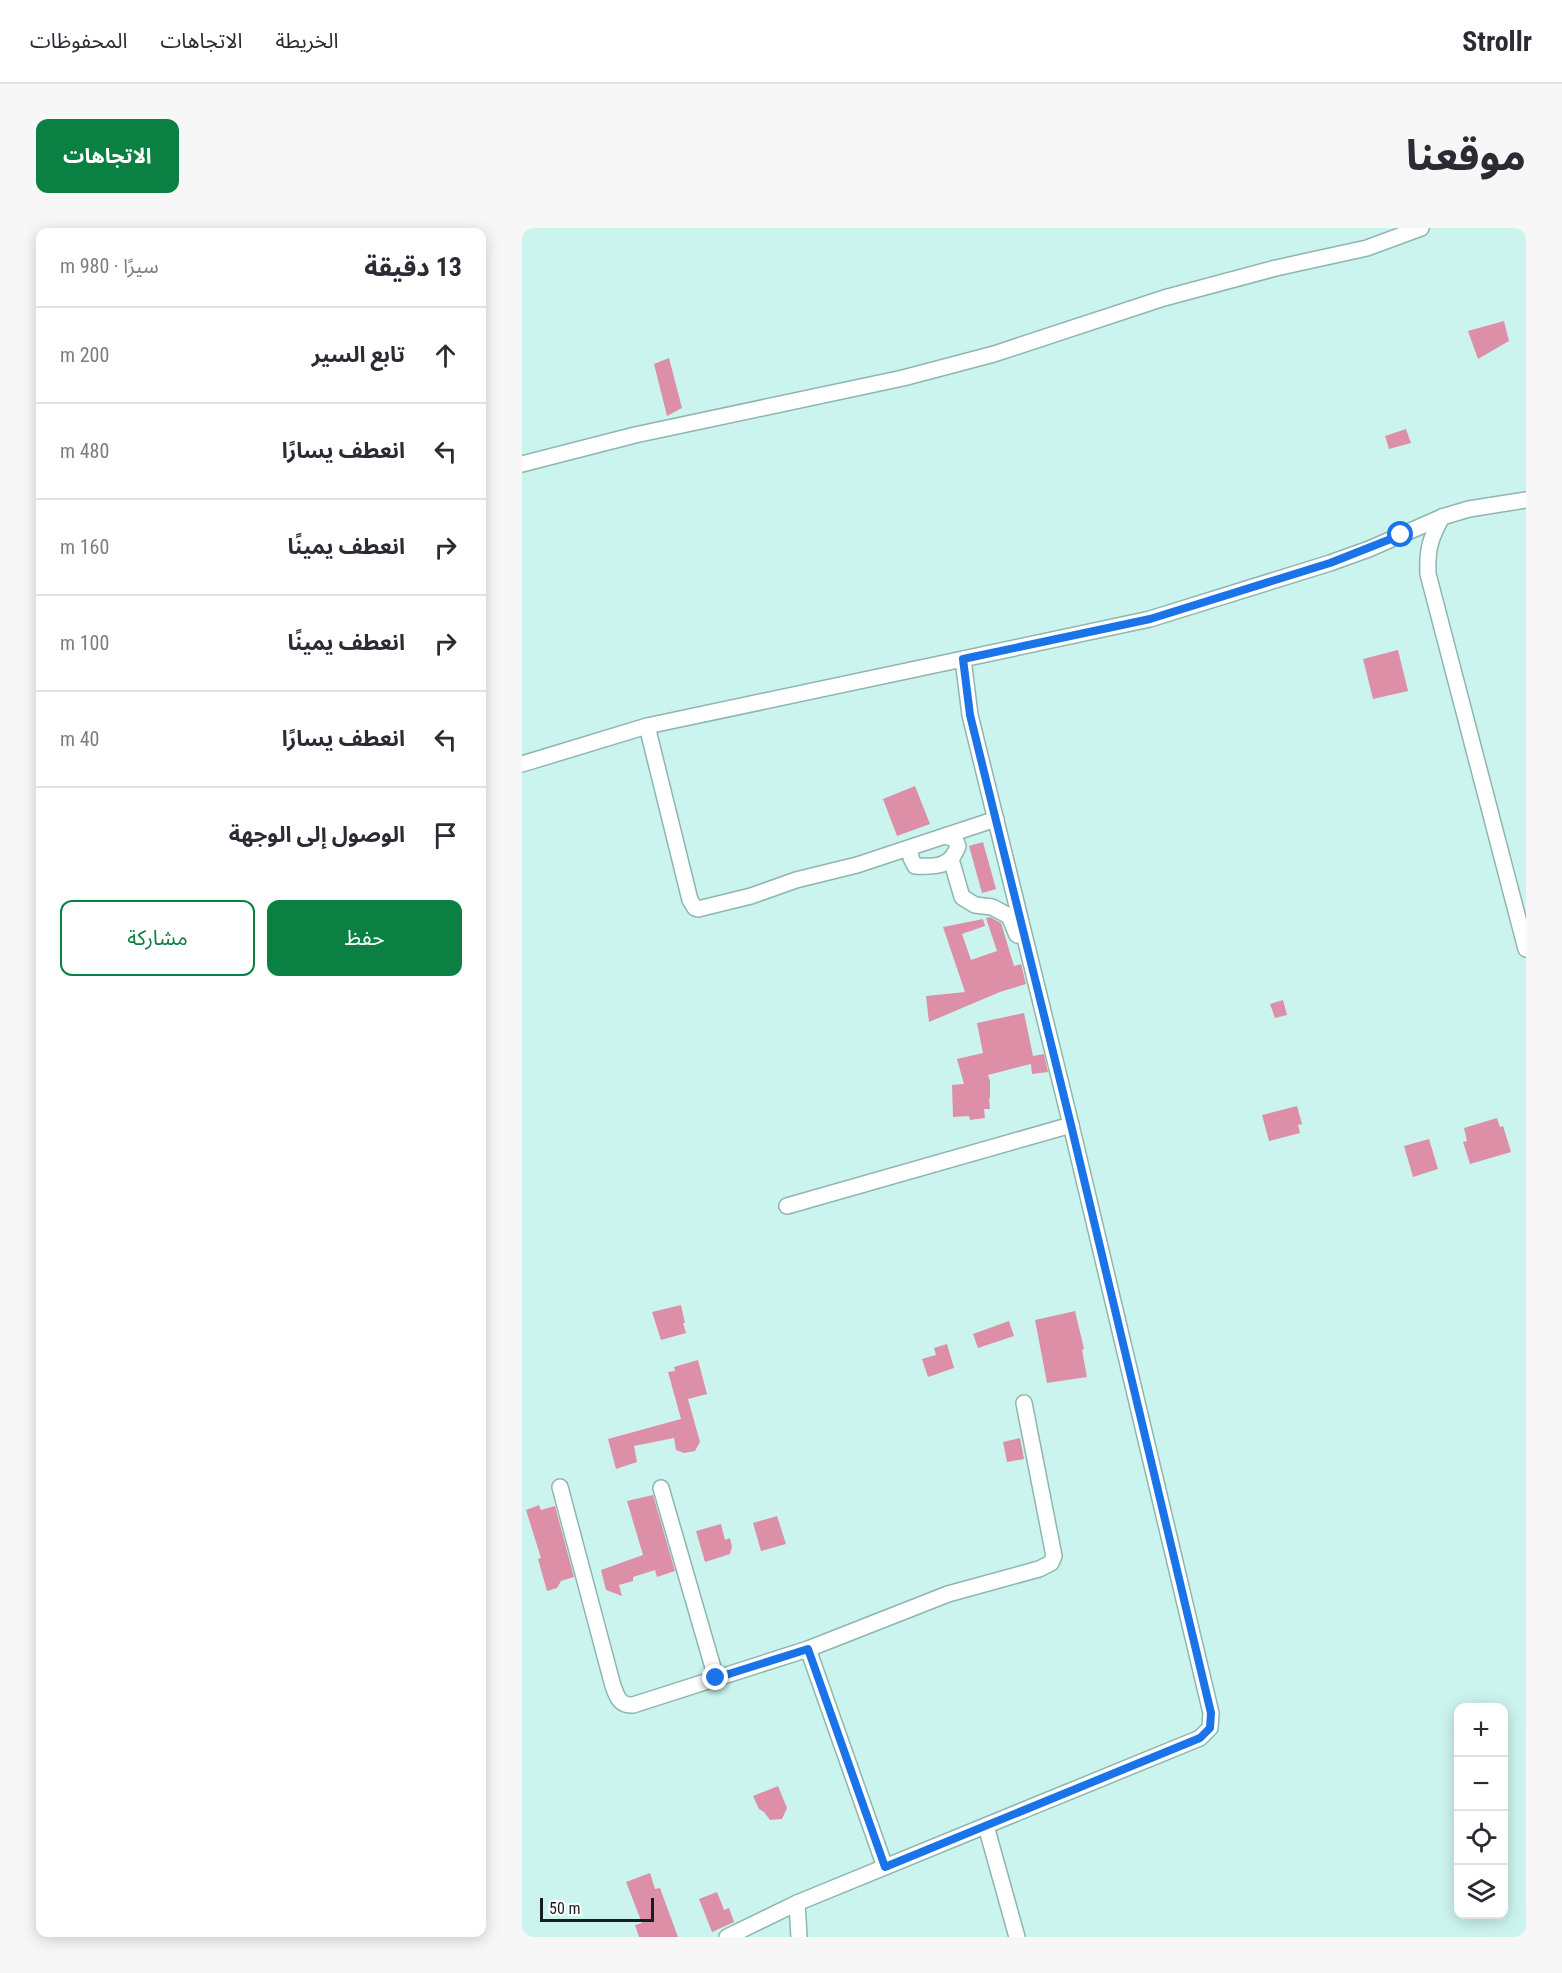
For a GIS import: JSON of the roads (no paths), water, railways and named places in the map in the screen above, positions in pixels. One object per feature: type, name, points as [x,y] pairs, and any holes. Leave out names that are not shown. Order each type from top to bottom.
[{"type":"street","points":[[522,464],[634,435],[903,378],[994,354],[1164,298],[1276,268],[1367,248],[1421,228]]},
{"type":"street","points":[[522,764],[646,726],[1150,619],[1330,563],[1369,549],[1442,517],[1469,509],[1526,500]]},
{"type":"street","points":[[1442,517],[1430,538],[1427,555],[1428,574],[1526,949]]},
{"type":"street","points":[[727,1937],[796,1903],[1200,1738],[1210,1728],[1211,1713],[1071,1125],[970,715],[963,659]]},
{"type":"street","points":[[646,726],[690,900],[695,908],[706,908],[751,896],[796,880],[857,865],[996,819]]},
{"type":"street","points":[[910,848],[915,866],[929,867],[946,863],[954,857],[958,846],[956,839],[945,836]]},
{"type":"street","points":[[951,859],[962,897],[975,904],[992,907],[1009,916],[1017,935],[1029,952]]},
{"type":"street","points":[[787,1206],[1071,1125]]},
{"type":"street","points":[[560,1487],[613,1686],[621,1703],[633,1705],[808,1649],[948,1594],[1039,1569],[1051,1563],[1054,1556],[1024,1402]]},
{"type":"street","points":[[662,1488],[716,1678]]},
{"type":"street","points":[[808,1649],[885,1867]]},
{"type":"street","points":[[986,1826],[1017,1937]]},
{"type":"street","points":[[796,1903],[799,1937]]}]
